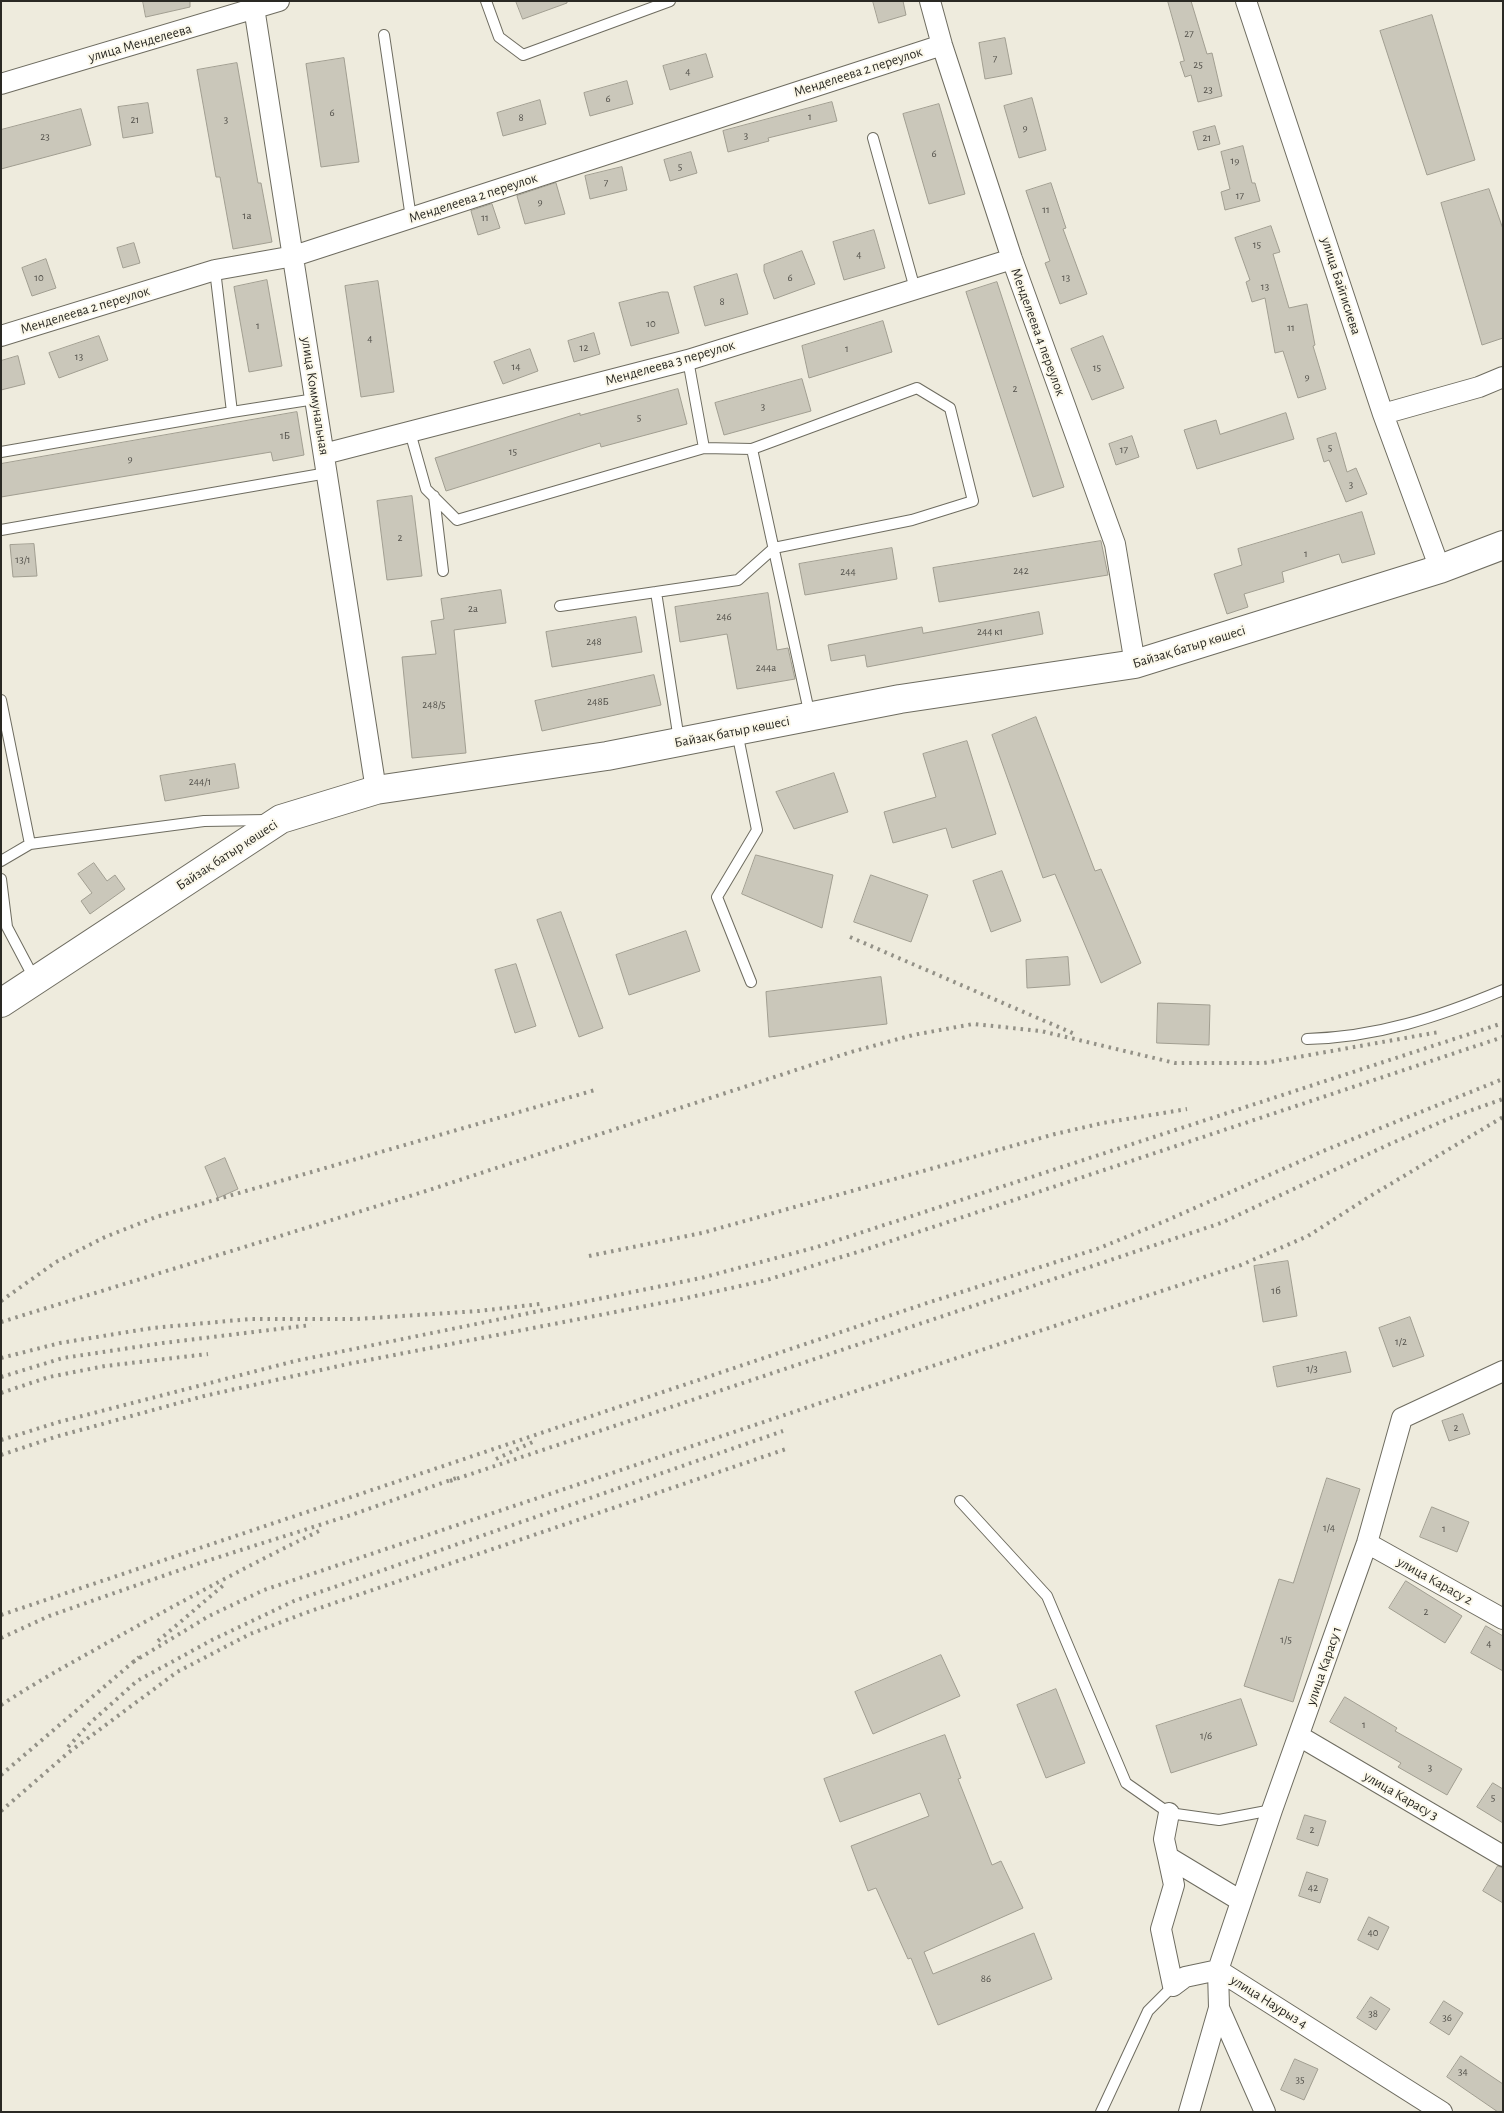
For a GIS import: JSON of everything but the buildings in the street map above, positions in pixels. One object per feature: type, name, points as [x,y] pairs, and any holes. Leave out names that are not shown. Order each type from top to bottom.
[{"type":"main road","name":"Байзақ батыр көшесі","points":[[1,1004],[281,819],[376,790],[607,756],[900,698],[1136,664],[1440,569],[1503,545]]},
{"type":"street","name":"улица Менделеева","points":[[1,84],[254,6],[279,1]]},
{"type":"street","name":"Менделеева 4 переулок","points":[[930,1],[942,45],[1012,259],[1115,544],[1136,664]]},
{"type":"street","name":"улица Байгисиева","points":[[1246,1],[1383,414],[1440,569]]},
{"type":"street","name":"улица Коммунальная","points":[[254,6],[376,790]]},
{"type":"street","name":"Менделеева 2 переулок","points":[[1,336],[215,270],[294,256],[942,45]]},
{"type":"street","name":"Менделеева 3 переулок","points":[[325,464],[410,432],[688,360],[1012,259]]},
{"type":"street","points":[[1383,414],[1479,387],[1503,377]]},
{"type":"street","name":"улица Карасу 1","points":[[1218,1970],[1272,1810],[1367,1543],[1402,1418],[1503,1371]]},
{"type":"street","name":"улица Карасу 2","points":[[1367,1543],[1503,1618]]},
{"type":"street","name":"улица Карасу 3","points":[[1299,1736],[1503,1856]]},
{"type":"street","points":[[1169,1812],[1164,1839],[1174,1885],[1161,1929],[1173,1986],[1185,1978],[1218,1970]]},
{"type":"street","points":[[1168,1857],[1242,1901]]},
{"type":"street","name":"улица Наурыз 4","points":[[1189,2112],[1219,2008],[1218,1970]]},
{"type":"street","name":"улица Наурыз 4","points":[[1218,1970],[1442,2112]]},
{"type":"street","points":[[1219,2008],[1264,2112]]},
{"type":"lane","points":[[486,1],[499,37],[523,55],[670,1]]},
{"type":"lane","points":[[384,35],[411,218]]},
{"type":"lane","points":[[873,138],[915,289]]},
{"type":"lane","points":[[215,270],[232,412]]},
{"type":"lane","points":[[688,360],[704,448]]},
{"type":"lane","points":[[410,432],[426,489],[457,520],[704,448],[752,449],[918,388],[950,408],[973,501],[912,520],[774,548],[738,580],[560,606]]},
{"type":"lane","points":[[1,452],[232,412],[316,400]]},
{"type":"lane","points":[[752,449],[810,716]]},
{"type":"lane","points":[[1,530],[325,464]]},
{"type":"lane","points":[[434,496],[443,571]]},
{"type":"lane","points":[[656,592],[679,742]]},
{"type":"lane","points":[[1,700],[30,844]]},
{"type":"lane","points":[[736,731],[757,830],[717,897],[752,982]]},
{"type":"lane","points":[[1,861],[30,844],[204,821],[281,819]]},
{"type":"lane","points":[[1,879],[7,927],[35,981]]},
{"type":"lane","points":[[1307,1039],[1363,1034],[1420,1022],[1503,990]]},
{"type":"lane","points":[[960,1501],[1047,1596],[1126,1783],[1169,1812],[1219,1820],[1272,1810]]},
{"type":"lane","points":[[1101,2112],[1148,2011],[1173,1986]]},
{"type":"railway","points":[[850,937],[1077,1035]]},
{"type":"railway","points":[[1,1440],[59,1422],[295,1361],[701,1278],[817,1247],[1503,1023]]},
{"type":"railway","points":[[1,1322],[426,1191],[851,1052],[913,1035],[973,1024],[1041,1031],[1175,1063],[1264,1063],[1439,1032]]},
{"type":"railway","points":[[1,1455],[55,1437],[204,1396],[348,1364],[682,1299],[767,1280],[864,1250],[1503,1037]]},
{"type":"railway","points":[[1,1615],[930,1302],[1097,1249],[1328,1149],[1503,1079]]},
{"type":"railway","points":[[1,1301],[56,1262],[105,1237],[156,1217],[595,1090]]},
{"type":"railway","points":[[450,1481],[1221,1223],[1392,1143],[1455,1116],[1503,1099]]},
{"type":"railway","points":[[589,1256],[702,1233],[1055,1134],[1103,1123],[1187,1109]]},
{"type":"railway","points":[[133,1662],[209,1616],[264,1590],[850,1393],[1241,1265],[1308,1236],[1372,1195],[1503,1117]]},
{"type":"railway","points":[[1,1358],[60,1343],[152,1328],[250,1319],[356,1319],[479,1311],[540,1304]]},
{"type":"railway","points":[[1,1377],[63,1358],[163,1343],[311,1325]]},
{"type":"railway","points":[[1,1393],[49,1377],[105,1366],[208,1354]]},
{"type":"railway","points":[[68,1747],[91,1722],[137,1681],[212,1640],[294,1601],[783,1431]]},
{"type":"railway","points":[[496,1459],[535,1441]]},
{"type":"railway","points":[[1,1811],[68,1753],[177,1672],[250,1634],[305,1613],[789,1448]]},
{"type":"railway","points":[[1,1638],[49,1616],[197,1564],[351,1515],[456,1478]]},
{"type":"railway","points":[[1,1705],[46,1677],[147,1621],[245,1568],[319,1531]]},
{"type":"railway","points":[[158,1641],[226,1583]]},
{"type":"railway","points":[[1,1775],[139,1657]]}]
